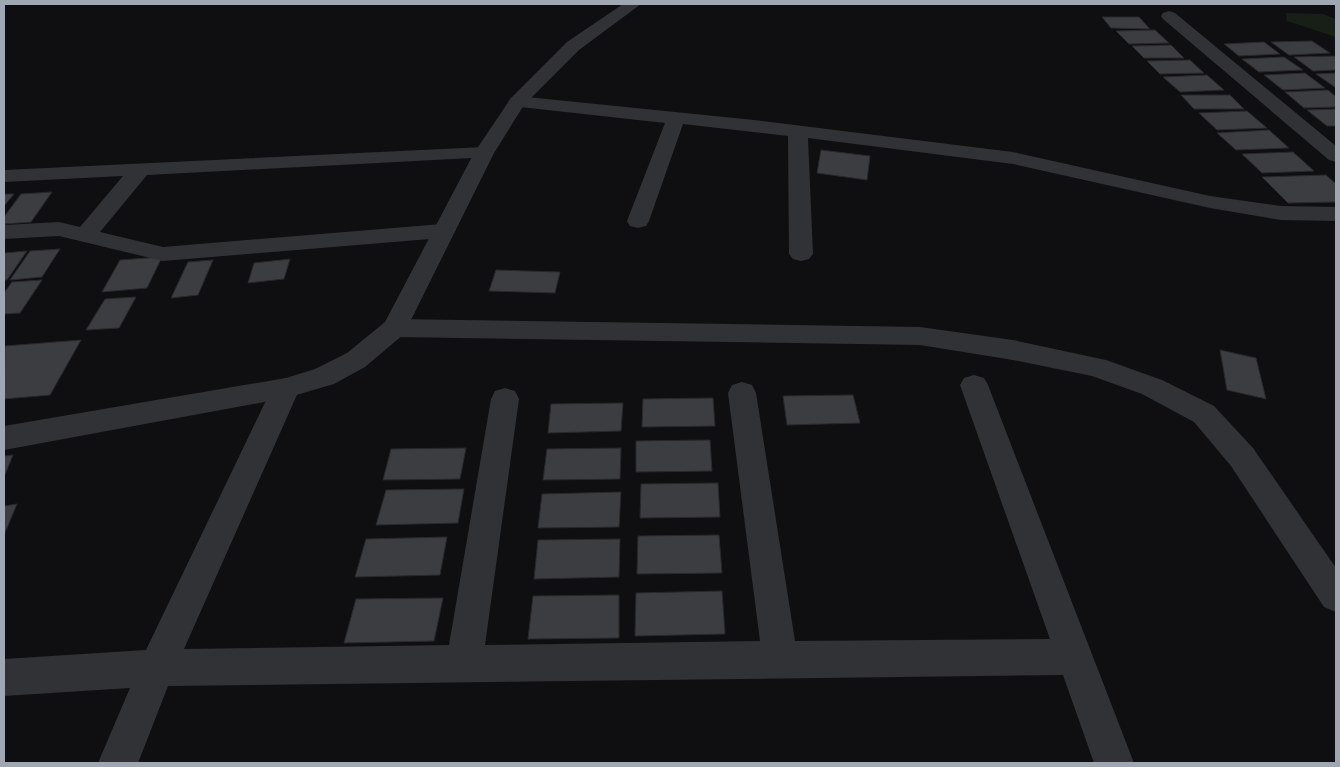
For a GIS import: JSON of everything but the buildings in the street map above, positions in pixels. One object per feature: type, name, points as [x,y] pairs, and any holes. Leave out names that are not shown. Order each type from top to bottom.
[{"type":"street","points":[[4,438],[286,388],[324,377],[356,360],[395,328],[442,231],[484,154],[517,102],[573,46],[634,4]]},
{"type":"street","points":[[1169,16],[1336,156]]},
{"type":"street","points":[[517,102],[676,118],[1012,158],[1210,202],[1281,213],[1336,214]]},
{"type":"street","points":[[638,221],[676,118]]},
{"type":"street","points":[[798,132],[801,254]]},
{"type":"street","points":[[4,176],[484,154]]},
{"type":"street","points":[[85,235],[140,170]]},
{"type":"street","points":[[4,232],[58,229],[163,254],[442,231]]},
{"type":"street","points":[[395,328],[920,336],[1013,350],[1096,367],[1152,386],[1204,414],[1242,457],[1336,596]]},
{"type":"street","points":[[974,385],[1114,763]]},
{"type":"street","points":[[118,763],[157,668],[286,388]]},
{"type":"street","points":[[742,393],[780,659]]},
{"type":"street","points":[[464,664],[505,399]]},
{"type":"street","points":[[4,678],[157,668],[780,659],[1075,657]]},
{"type":"shaded area","points":[[1286,13],[1323,14],[1336,19],[1336,37],[1287,21]]}]
